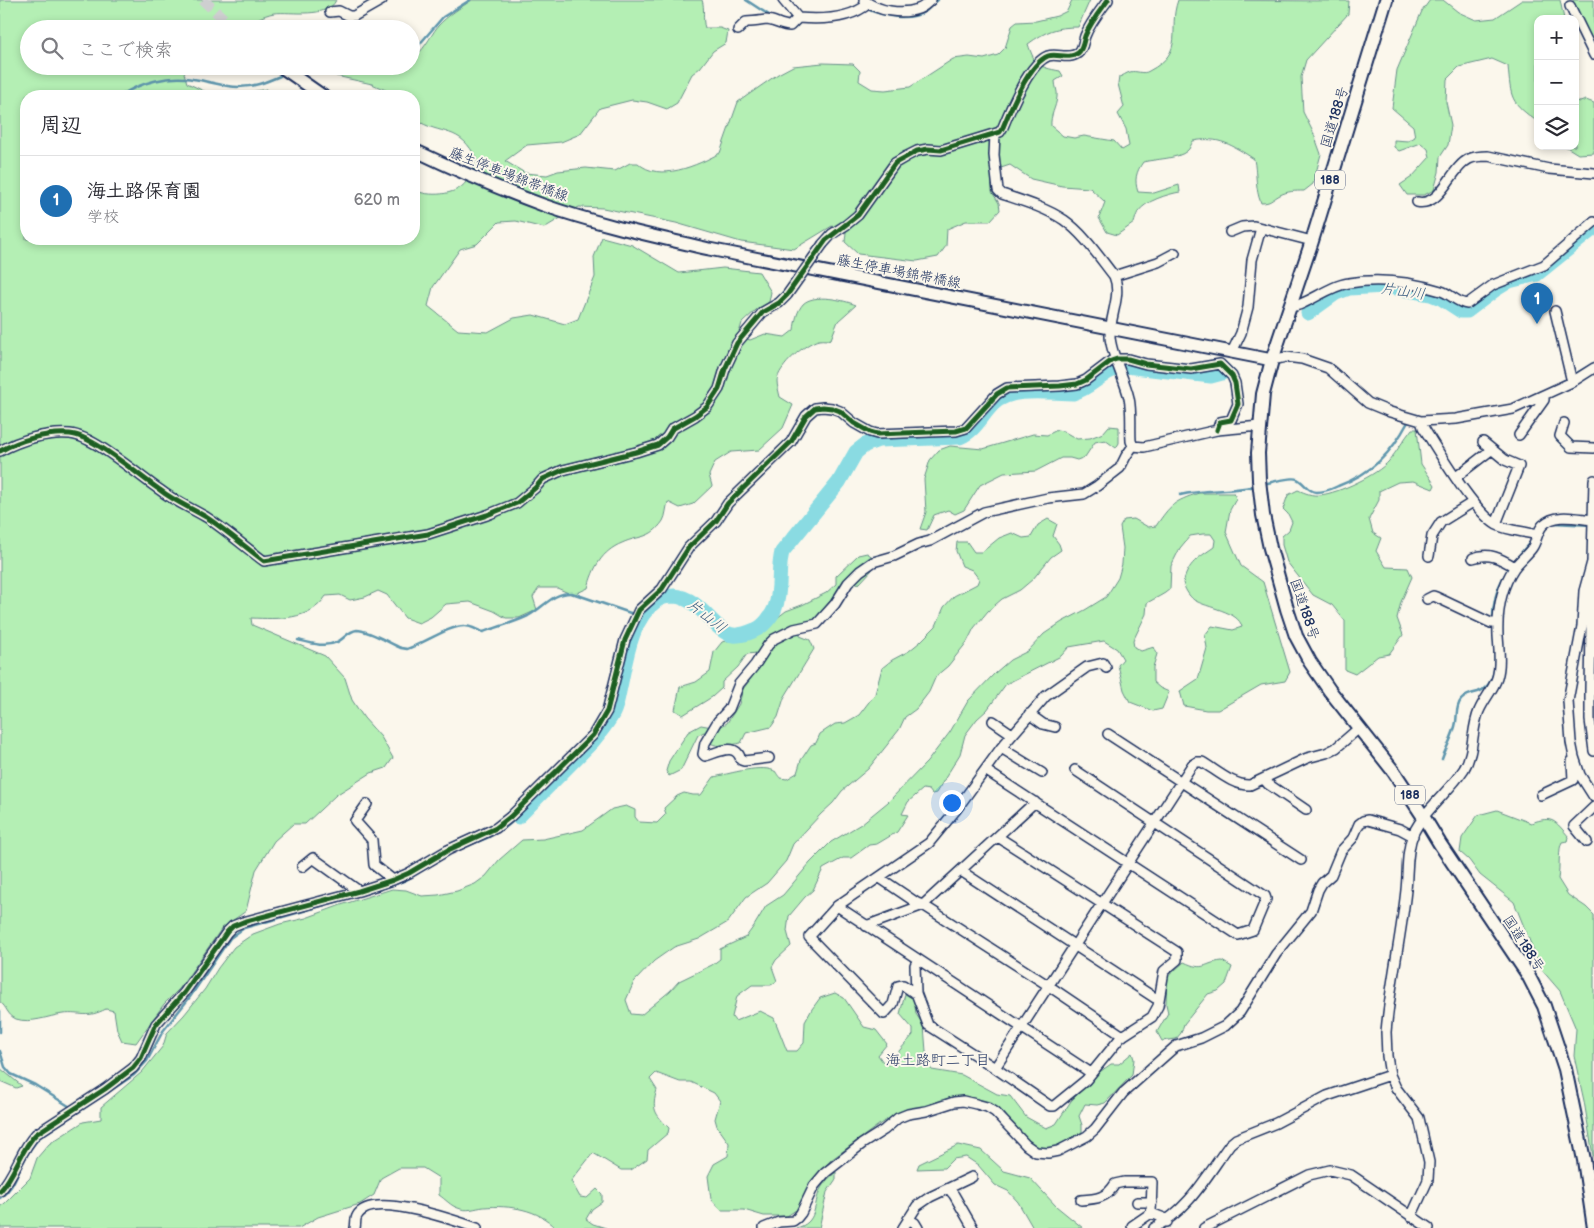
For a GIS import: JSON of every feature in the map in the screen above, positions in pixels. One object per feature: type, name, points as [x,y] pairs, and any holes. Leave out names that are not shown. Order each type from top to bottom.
[{"type":"highway","name":"国道188号","points":[[1386,0],[1312,241],[1272,360],[1263,394],[1258,453],[1263,515],[1287,609],[1296,636],[1310,662],[1330,691],[1394,772],[1424,816],[1440,844],[1528,975],[1544,1006],[1564,1069],[1585,1169],[1594,1228]]},
{"type":"main road","points":[[293,75],[314,90]]},
{"type":"main road","name":"藤生停車場錦帯橋線","points":[[420,153],[455,170],[536,202],[626,230],[718,251],[1272,360]]},
{"type":"street","points":[[330,12],[339,11],[354,16],[382,0]]},
{"type":"street","points":[[783,0],[798,18]]},
{"type":"street","points":[[738,30],[746,22],[754,23],[767,20],[784,26],[790,26],[798,18],[826,19],[854,12],[866,2],[892,11],[905,12],[920,9],[932,0]]},
{"type":"street","points":[[0,450],[15,443],[52,435],[71,434],[114,456],[161,492],[208,518],[264,561],[428,534],[487,515],[517,502],[543,479],[563,470],[636,452],[658,444],[667,437],[672,429],[707,407],[719,389],[725,369],[738,343],[763,312],[779,303],[787,295],[832,234],[858,215],[895,163],[917,151],[928,149],[941,150],[995,134],[1004,128],[1017,95],[1039,62],[1050,55],[1068,56],[1079,53],[1088,29],[1108,0]]},
{"type":"street","points":[[1570,6],[1594,56]]},
{"type":"street","points":[[995,134],[994,155],[998,190],[1002,194],[1065,220],[1114,276],[1117,291],[1111,329],[1111,344],[1129,400],[1131,441],[1133,446]]},
{"type":"street","points":[[1416,202],[1422,203],[1431,199],[1439,193],[1459,166],[1468,159],[1478,156],[1488,156],[1549,169],[1594,173]]},
{"type":"street","points":[[1289,308],[1296,307],[1329,289],[1347,283],[1380,280],[1395,281],[1442,291],[1461,303],[1468,304],[1493,285],[1544,264],[1594,222]]},
{"type":"street","points":[[1230,232],[1242,227],[1261,228],[1312,241]]},
{"type":"street","points":[[1232,352],[1248,307],[1252,260],[1261,228]]},
{"type":"street","points":[[1114,276],[1158,262],[1175,253]]},
{"type":"street","points":[[1555,311],[1572,382]]},
{"type":"street","points":[[1272,360],[1286,357],[1302,359],[1321,365],[1343,380],[1368,403],[1421,421],[1456,419],[1508,410],[1544,396],[1594,368]]},
{"type":"street","points":[[1119,365],[1128,359],[1146,364],[1191,369],[1213,364],[1224,366],[1235,383],[1238,404],[1230,420],[1220,422],[1217,430]]},
{"type":"street","points":[[0,1191],[7,1183],[29,1142],[36,1134],[106,1090],[133,1068],[141,1058],[149,1036],[156,1024],[184,993],[233,926],[393,880],[410,873],[448,850],[496,828],[510,817],[592,735],[607,711],[625,640],[639,610],[662,589],[689,547],[716,521],[728,503],[791,442],[806,416],[815,408],[832,408],[840,411],[854,423],[877,434],[956,431],[966,428],[997,394],[1008,388],[1077,384],[1086,380],[1111,361],[1119,365]]},
{"type":"street","points":[[1519,435],[1544,400],[1544,396]]},
{"type":"street","points":[[1421,421],[1423,427],[1473,502],[1491,522],[1510,530],[1521,530],[1537,536]]},
{"type":"street","points":[[1564,423],[1560,436],[1571,447],[1594,448]]},
{"type":"street","points":[[1133,446],[1144,447],[1217,430],[1260,426]]},
{"type":"street","points":[[1482,442],[1505,460],[1519,466],[1496,524]]},
{"type":"street","points":[[770,758],[744,761],[736,750],[731,749],[707,756],[703,754],[705,743],[729,709],[739,684],[755,666],[774,639],[794,629],[817,624],[835,604],[848,582],[873,562],[894,556],[930,541],[984,512],[1048,498],[1084,494],[1120,468],[1133,446]]},
{"type":"street","points":[[1456,477],[1491,450]]},
{"type":"street","points":[[1594,480],[1590,689],[1590,720],[1594,751]]},
{"type":"street","points":[[1429,556],[1432,536],[1441,522],[1473,502]]},
{"type":"street","points":[[1411,1217],[1428,1180],[1429,1162],[1419,1118],[1396,1088],[1390,1074],[1387,1056],[1386,1024],[1406,890],[1409,849],[1413,836],[1424,816],[1452,786],[1465,766],[1471,750],[1474,726],[1479,711],[1495,684],[1498,675],[1500,665],[1498,623],[1500,598],[1515,566],[1533,547],[1541,526],[1548,521],[1558,518],[1593,520]]},
{"type":"street","points":[[1473,558],[1489,554],[1515,566]]},
{"type":"street","points":[[1592,562],[1584,591],[1582,626],[1568,701],[1574,757],[1580,775],[1594,797]]},
{"type":"street","points":[[1427,599],[1432,596],[1436,597],[1491,623],[1498,623]]},
{"type":"street","points":[[916,992],[903,985],[898,986],[893,1004],[884,1014],[809,936],[837,906],[929,843],[1012,734],[1046,696],[1087,667],[1103,663],[1106,668]]},
{"type":"street","points":[[1029,714],[1043,724],[1055,727]]},
{"type":"street","points":[[993,721],[1012,734]]},
{"type":"street","points":[[995,1068],[1192,765],[1202,762],[1235,782],[1250,785],[1307,758],[1336,748],[1360,728]]},
{"type":"street","points":[[1108,734],[1301,860]]},
{"type":"street","points":[[1001,748],[1042,773]]},
{"type":"street","points":[[1541,796],[1572,780],[1572,758],[1574,757]]},
{"type":"street","points":[[985,770],[1238,935],[1253,930],[1266,899],[1265,896],[1075,770]]},
{"type":"street","points":[[1264,779],[1268,784],[1306,810]]},
{"type":"street","points":[[866,926],[923,905],[1035,802]]},
{"type":"street","points":[[366,804],[355,821],[372,840],[372,861],[374,865],[393,880]]},
{"type":"street","points":[[1587,842],[1574,826],[1594,807]]},
{"type":"street","points":[[764,1228],[779,1222],[793,1221],[797,1218],[814,1186],[825,1173],[862,1144],[908,1114],[963,1101],[987,1107],[995,1112],[1026,1145],[1036,1152],[1048,1153],[1058,1151],[1087,1136],[1095,1129],[1123,1093],[1176,1046],[1201,1038],[1225,1026],[1240,1012],[1276,954],[1311,911],[1318,890],[1322,883],[1331,875],[1341,851],[1353,838],[1359,824],[1368,820],[1400,829],[1413,836]]},
{"type":"street","points":[[918,960],[915,965],[916,992],[928,1025],[1050,1106],[1054,1106],[1086,1080],[1123,1036],[1152,1017],[1158,1006],[1164,971],[1177,960],[1176,952],[998,837]]},
{"type":"street","points":[[302,867],[313,858],[359,891]]},
{"type":"street","points":[[961,870],[1154,998],[1159,998]]},
{"type":"street","points":[[880,878],[1049,986],[1123,1036]]},
{"type":"street","points":[[837,906],[1091,1073]]},
{"type":"street","points":[[1154,1228],[1167,1222],[1189,1201],[1230,1144],[1236,1139],[1276,1123],[1328,1096],[1390,1074]]},
{"type":"street","points":[[1204,1228],[1309,1175],[1330,1170],[1351,1175],[1429,1228]]},
{"type":"street","points":[[903,1228],[917,1206],[930,1197],[972,1177]]},
{"type":"street","points":[[1081,1200],[1102,1197],[1110,1193],[1115,1184],[1124,1182],[1152,1182],[1151,1212],[1132,1226]]},
{"type":"street","points":[[949,1189],[973,1228]]},
{"type":"street","points":[[1137,1202],[1152,1202]]},
{"type":"street","points":[[355,1228],[357,1217],[360,1213],[372,1206],[391,1205],[477,1228]]},
{"type":"street","points":[[1151,1212],[1164,1218],[1167,1222]]},
{"type":"street","points":[[908,1219],[915,1223],[918,1228]]},
{"type":"green space","points":[[0,0],[336,0],[332,6],[317,12],[274,13],[255,20],[20,20],[20,75],[185,75],[187,83],[202,90],[20,90],[20,245],[420,245],[420,192],[442,194],[456,190],[466,182],[477,160],[471,149],[457,136],[420,122],[420,90],[386,90],[372,84],[336,75],[420,75],[420,51],[438,26],[472,0],[702,0],[705,28],[720,28],[728,31],[726,43],[713,51],[700,68],[692,74],[677,103],[667,109],[647,102],[632,100],[600,108],[580,134],[561,142],[527,145],[505,161],[525,173],[547,175],[558,171],[586,168],[615,171],[630,163],[638,163],[647,169],[657,172],[690,167],[720,153],[738,102],[778,74],[793,66],[823,63],[853,64],[860,71],[859,81],[872,89],[885,90],[910,87],[953,59],[969,57],[984,59],[998,55],[1005,48],[1012,26],[1017,22],[1036,21],[1057,16],[1067,11],[1072,0],[1090,0],[1078,27],[1051,31],[1028,44],[1038,64],[1060,71],[1063,76],[1055,81],[1057,95],[1051,118],[1051,126],[1063,136],[1074,138],[1084,136],[1114,141],[1122,150],[1129,146],[1126,129],[1118,114],[1124,107],[1118,84],[1119,77],[1129,72],[1147,72],[1168,56],[1174,40],[1175,11],[1178,0],[1349,1],[1348,14],[1306,60],[1301,77],[1303,112],[1321,154],[1313,184],[1304,191],[1286,193],[1271,201],[1261,203],[1254,159],[1225,143],[1202,140],[1193,141],[1188,150],[1178,156],[1143,162],[1136,176],[1138,192],[1154,193],[1179,185],[1180,192],[1151,201],[1141,208],[1134,223],[1117,235],[1107,232],[1099,218],[1105,202],[1090,188],[1062,186],[1031,179],[1010,165],[992,171],[992,192],[999,203],[1000,210],[990,221],[966,221],[947,229],[946,246],[938,257],[917,261],[858,254],[845,242],[846,232],[832,226],[794,249],[741,242],[676,223],[603,208],[579,207],[544,228],[516,221],[499,222],[477,244],[460,249],[433,287],[428,306],[458,330],[488,332],[514,318],[533,315],[565,324],[578,319],[595,277],[594,257],[602,237],[632,245],[679,273],[723,268],[759,272],[771,292],[769,302],[756,310],[742,323],[738,336],[750,340],[765,334],[785,337],[794,330],[799,310],[803,304],[814,299],[829,298],[856,305],[838,321],[831,339],[813,342],[793,356],[782,369],[777,381],[780,397],[793,405],[783,428],[759,450],[731,452],[715,462],[709,475],[712,486],[693,504],[680,508],[668,502],[664,519],[654,531],[615,546],[604,555],[596,567],[588,588],[573,595],[557,588],[539,588],[533,597],[537,610],[519,618],[506,618],[494,611],[470,602],[446,604],[431,617],[419,623],[405,618],[387,595],[378,591],[365,597],[350,600],[340,595],[326,596],[311,610],[293,617],[251,618],[252,625],[325,656],[345,678],[352,700],[364,718],[381,737],[393,758],[386,768],[371,773],[336,795],[305,824],[293,824],[274,841],[256,870],[246,911],[222,928],[180,988],[164,1004],[136,1043],[122,1041],[117,1030],[114,1011],[106,1009],[94,1014],[63,1014],[28,1021],[13,1017],[0,1002]]},
{"type":"green space","points":[[1430,0],[1443,0],[1458,12],[1476,20],[1495,18],[1522,0],[1560,0],[1563,15],[1534,15],[1534,119],[1517,104],[1511,93],[1508,66],[1492,59],[1459,67],[1447,79],[1446,102],[1451,125],[1448,145],[1440,157],[1439,172],[1434,190],[1424,195],[1407,195],[1400,185],[1412,177],[1430,157],[1428,149],[1421,143],[1399,151],[1394,147],[1394,140],[1408,141],[1415,137],[1413,126],[1392,108],[1397,70],[1422,11]]},
{"type":"green space","points":[[1573,0],[1594,0],[1594,45],[1579,15],[1573,5]]},
{"type":"green space","points":[[1586,100],[1594,103],[1594,153],[1578,154],[1572,150],[1579,150],[1579,102]]},
{"type":"green space","points":[[1109,426],[1119,427],[1119,443],[1116,448],[1105,440],[1095,442],[1085,457],[1077,460],[1061,458],[1036,471],[1004,473],[980,485],[964,510],[955,514],[948,510],[934,515],[927,530],[920,529],[926,512],[924,479],[930,460],[939,450],[950,446],[983,449],[1033,434],[1047,435],[1057,430],[1063,431],[1077,439],[1090,438],[1103,433]]},
{"type":"green space","points":[[1412,429],[1417,429],[1421,464],[1435,485],[1433,489],[1413,481],[1398,482],[1379,491],[1379,500],[1369,519],[1373,533],[1381,538],[1376,551],[1386,567],[1408,568],[1412,577],[1401,602],[1397,618],[1403,635],[1389,654],[1378,656],[1355,674],[1345,670],[1345,621],[1332,605],[1313,595],[1287,562],[1282,545],[1282,536],[1289,530],[1292,522],[1283,509],[1288,495],[1298,490],[1314,495],[1328,494],[1376,472],[1389,461]]},
{"type":"green space","points":[[1199,493],[1234,493],[1236,499],[1230,510],[1226,532],[1241,566],[1263,582],[1290,672],[1285,681],[1261,685],[1218,710],[1184,706],[1180,691],[1198,679],[1207,648],[1205,635],[1212,626],[1233,630],[1242,627],[1235,617],[1194,600],[1187,592],[1183,583],[1188,570],[1194,562],[1214,547],[1215,540],[1211,534],[1190,536],[1180,548],[1171,566],[1170,589],[1147,603],[1146,614],[1133,641],[1134,647],[1141,651],[1154,647],[1157,654],[1153,667],[1153,682],[1169,692],[1162,709],[1153,711],[1130,702],[1124,690],[1118,665],[1123,659],[1117,649],[1104,641],[1069,647],[1061,656],[1006,684],[965,735],[960,754],[936,793],[932,794],[929,790],[923,789],[908,802],[902,814],[908,815],[897,832],[877,844],[869,845],[851,858],[843,858],[823,869],[813,890],[789,916],[787,931],[791,946],[776,960],[772,967],[777,981],[771,985],[752,985],[737,996],[732,1017],[735,1021],[760,1011],[774,1018],[787,1051],[797,1051],[804,1043],[805,1022],[812,1009],[820,998],[835,993],[844,998],[864,1027],[876,1030],[887,1044],[878,1055],[888,1065],[898,1057],[899,1051],[913,1035],[913,1029],[900,1014],[905,994],[914,999],[916,1014],[924,1026],[927,1064],[932,1070],[962,1075],[997,1094],[1010,1096],[1026,1117],[1046,1128],[1056,1124],[1071,1101],[1101,1071],[1111,1064],[1119,1064],[1132,1053],[1134,1059],[1132,1075],[1105,1103],[1097,1105],[1085,1104],[1079,1116],[1082,1132],[1057,1147],[1041,1149],[1030,1144],[1004,1113],[985,1103],[968,1099],[950,1099],[896,1114],[880,1124],[831,1160],[815,1177],[799,1208],[787,1216],[764,1216],[744,1210],[721,1210],[711,1199],[708,1176],[714,1164],[728,1156],[729,1143],[717,1126],[715,1119],[720,1101],[714,1093],[691,1082],[680,1082],[656,1073],[650,1079],[657,1090],[654,1107],[657,1115],[669,1128],[668,1133],[648,1150],[647,1159],[631,1170],[621,1170],[593,1153],[571,1181],[580,1197],[587,1198],[597,1189],[602,1194],[602,1202],[592,1209],[586,1219],[593,1224],[606,1228],[556,1228],[541,1216],[513,1208],[484,1207],[468,1210],[461,1209],[453,1206],[439,1195],[439,1178],[423,1168],[399,1168],[381,1178],[374,1195],[360,1204],[318,1217],[299,1228],[0,1228],[0,1206],[30,1178],[37,1158],[49,1144],[83,1122],[101,1119],[101,1107],[142,1072],[163,1046],[167,1033],[205,989],[234,947],[253,934],[392,889],[406,890],[422,896],[457,891],[475,884],[486,876],[499,860],[522,840],[543,839],[583,830],[612,809],[626,806],[635,810],[635,817],[639,822],[657,823],[666,814],[664,808],[677,796],[684,793],[701,795],[714,777],[746,770],[763,769],[776,772],[780,778],[787,779],[797,773],[801,760],[811,745],[816,743],[820,734],[835,724],[845,723],[859,715],[875,694],[882,668],[909,651],[936,626],[944,607],[954,596],[977,584],[979,579],[972,570],[962,566],[956,551],[957,542],[967,542],[974,552],[982,552],[999,538],[1012,533],[1023,538],[1031,537],[1038,525],[1048,519],[1057,524],[1053,536],[1061,550],[1051,557],[1033,579],[1020,590],[1002,599],[988,611],[948,666],[936,676],[929,692],[916,709],[905,717],[899,730],[868,769],[842,791],[833,803],[793,844],[786,861],[767,883],[746,897],[728,922],[699,939],[674,947],[654,961],[634,982],[626,1000],[631,1014],[641,1015],[679,981],[712,965],[720,959],[720,949],[746,937],[766,906],[783,895],[831,842],[861,824],[888,802],[927,762],[950,732],[968,701],[995,673],[1010,660],[1028,651],[1044,634],[1106,597],[1118,578],[1122,564],[1123,548],[1120,527],[1124,520],[1134,519],[1148,527],[1156,526],[1165,513],[1178,501]]},
{"type":"green space","points":[[867,553],[874,558],[872,570],[860,583],[837,593],[813,621],[800,624],[800,636],[810,640],[814,649],[784,698],[778,717],[771,727],[746,733],[741,743],[726,746],[710,743],[712,736],[704,732],[698,735],[681,770],[669,776],[666,771],[669,761],[688,732],[701,725],[718,728],[727,723],[739,704],[743,689],[762,664],[764,658],[757,653],[747,654],[738,667],[722,682],[722,688],[712,697],[683,715],[675,710],[680,687],[696,682],[710,672],[714,652],[722,642],[755,635],[786,611],[826,593],[836,584],[836,576],[858,555]]},
{"type":"green space","points":[[1497,810],[1531,823],[1549,820],[1557,823],[1569,837],[1568,841],[1562,842],[1561,845],[1558,879],[1568,895],[1594,915],[1594,1162],[1574,1056],[1576,1029],[1560,991],[1541,969],[1514,902],[1480,875],[1469,860],[1460,852],[1462,838],[1478,815]]},
{"type":"green space","points":[[1222,961],[1232,967],[1226,984],[1218,991],[1208,994],[1184,1024],[1181,1033],[1176,1039],[1162,1041],[1157,1032],[1168,1013],[1166,1004],[1167,977],[1184,962],[1200,967]]},
{"type":"green space","points":[[0,1068],[22,1086],[16,1088],[0,1081]]},
{"type":"green space","points":[[958,1145],[981,1150],[1004,1171],[1030,1178],[1056,1206],[1083,1228],[1033,1228],[1018,1202],[1008,1191],[995,1185],[978,1165],[966,1157],[953,1159],[944,1168],[917,1169],[919,1164]]},
{"type":"green space","points":[[836,1172],[836,1179],[827,1192],[819,1228],[796,1228],[803,1226],[811,1218],[820,1190],[825,1182]]},
{"type":"waterway","points":[[420,44],[443,17],[470,0]]},
{"type":"waterway","points":[[746,0],[772,17]]},
{"type":"waterway","points":[[865,10],[897,17],[912,16],[926,11],[938,0]]},
{"type":"waterway","points":[[130,90],[146,83],[174,78],[244,87],[280,76]]},
{"type":"waterway","name":"片山川","points":[[1308,313],[1336,293],[1349,288],[1385,286],[1431,294],[1461,311],[1467,311],[1509,281],[1537,274],[1594,228]]},
{"type":"waterway","points":[[1563,381],[1594,363]]},
{"type":"waterway","name":"片山川","points":[[518,817],[593,741],[609,720],[616,707],[627,652],[635,628],[656,601],[669,596],[683,598],[692,602],[726,633],[733,635],[742,635],[758,629],[767,621],[774,611],[777,601],[782,552],[839,482],[856,452],[865,445],[878,440],[960,437],[970,431],[993,404],[1001,398],[1031,392],[1073,393],[1087,387],[1105,374],[1126,366],[1211,376],[1222,373]]},
{"type":"waterway","points":[[1263,484],[1294,478],[1310,490],[1316,492],[1336,487],[1361,475],[1379,461],[1395,444],[1410,421]]},
{"type":"waterway","points":[[1180,495],[1255,486]]},
{"type":"waterway","points":[[1554,523],[1591,525]]},
{"type":"waterway","points":[[1493,621],[1495,597],[1503,577],[1531,541]]},
{"type":"waterway","points":[[298,640],[327,645],[337,642],[357,630],[367,632],[407,649],[459,626],[470,627],[483,632],[511,623],[528,616],[554,598],[565,593],[572,593],[642,617]]},
{"type":"waterway","points":[[1442,759],[1454,732],[1459,702],[1463,698],[1485,688],[1490,683],[1495,662],[1494,639]]},
{"type":"waterway","name":"片山川","points":[[0,1198],[12,1186],[31,1148],[40,1137],[134,1075],[147,1061],[163,1031],[190,997],[230,938],[244,928],[406,880],[455,851],[489,837],[518,817]]},
{"type":"waterway","points":[[0,1011],[0,1032]]},
{"type":"waterway","points":[[0,1051],[5,1067],[11,1074],[35,1085],[72,1108]]},
{"type":"tunnel","points":[[203,0],[225,20]]},
{"type":"cycle path","points":[[0,451],[25,440],[52,434],[80,436],[103,449],[171,498],[221,527],[264,561],[428,534],[517,503],[543,479],[563,470],[658,445],[667,437],[672,429],[707,407],[719,389],[725,369],[737,343],[763,312],[779,303],[787,295],[826,240],[858,215],[895,163],[917,151],[928,149],[941,150],[1000,132],[1021,88],[1034,68],[1041,60],[1048,56],[1071,56],[1078,53],[1095,17],[1108,0]]},
{"type":"cycle path","points":[[0,1191],[26,1147],[36,1134],[105,1089],[133,1068],[141,1058],[156,1024],[184,993],[233,926],[393,880],[409,873],[448,850],[496,828],[510,817],[593,735],[607,711],[625,640],[639,610],[662,589],[689,547],[716,521],[728,503],[791,442],[806,416],[815,408],[832,408],[840,411],[854,423],[877,434],[956,431],[966,428],[997,394],[1007,388],[1077,384],[1117,359],[1191,369],[1220,364],[1232,376],[1238,404],[1231,420],[1220,422],[1217,430]]},
{"type":"place","name":"海土路保育園","points":[[1537,324]]},
{"type":"district","name":"海土路町二丁目","points":[[938,1060]]}]
